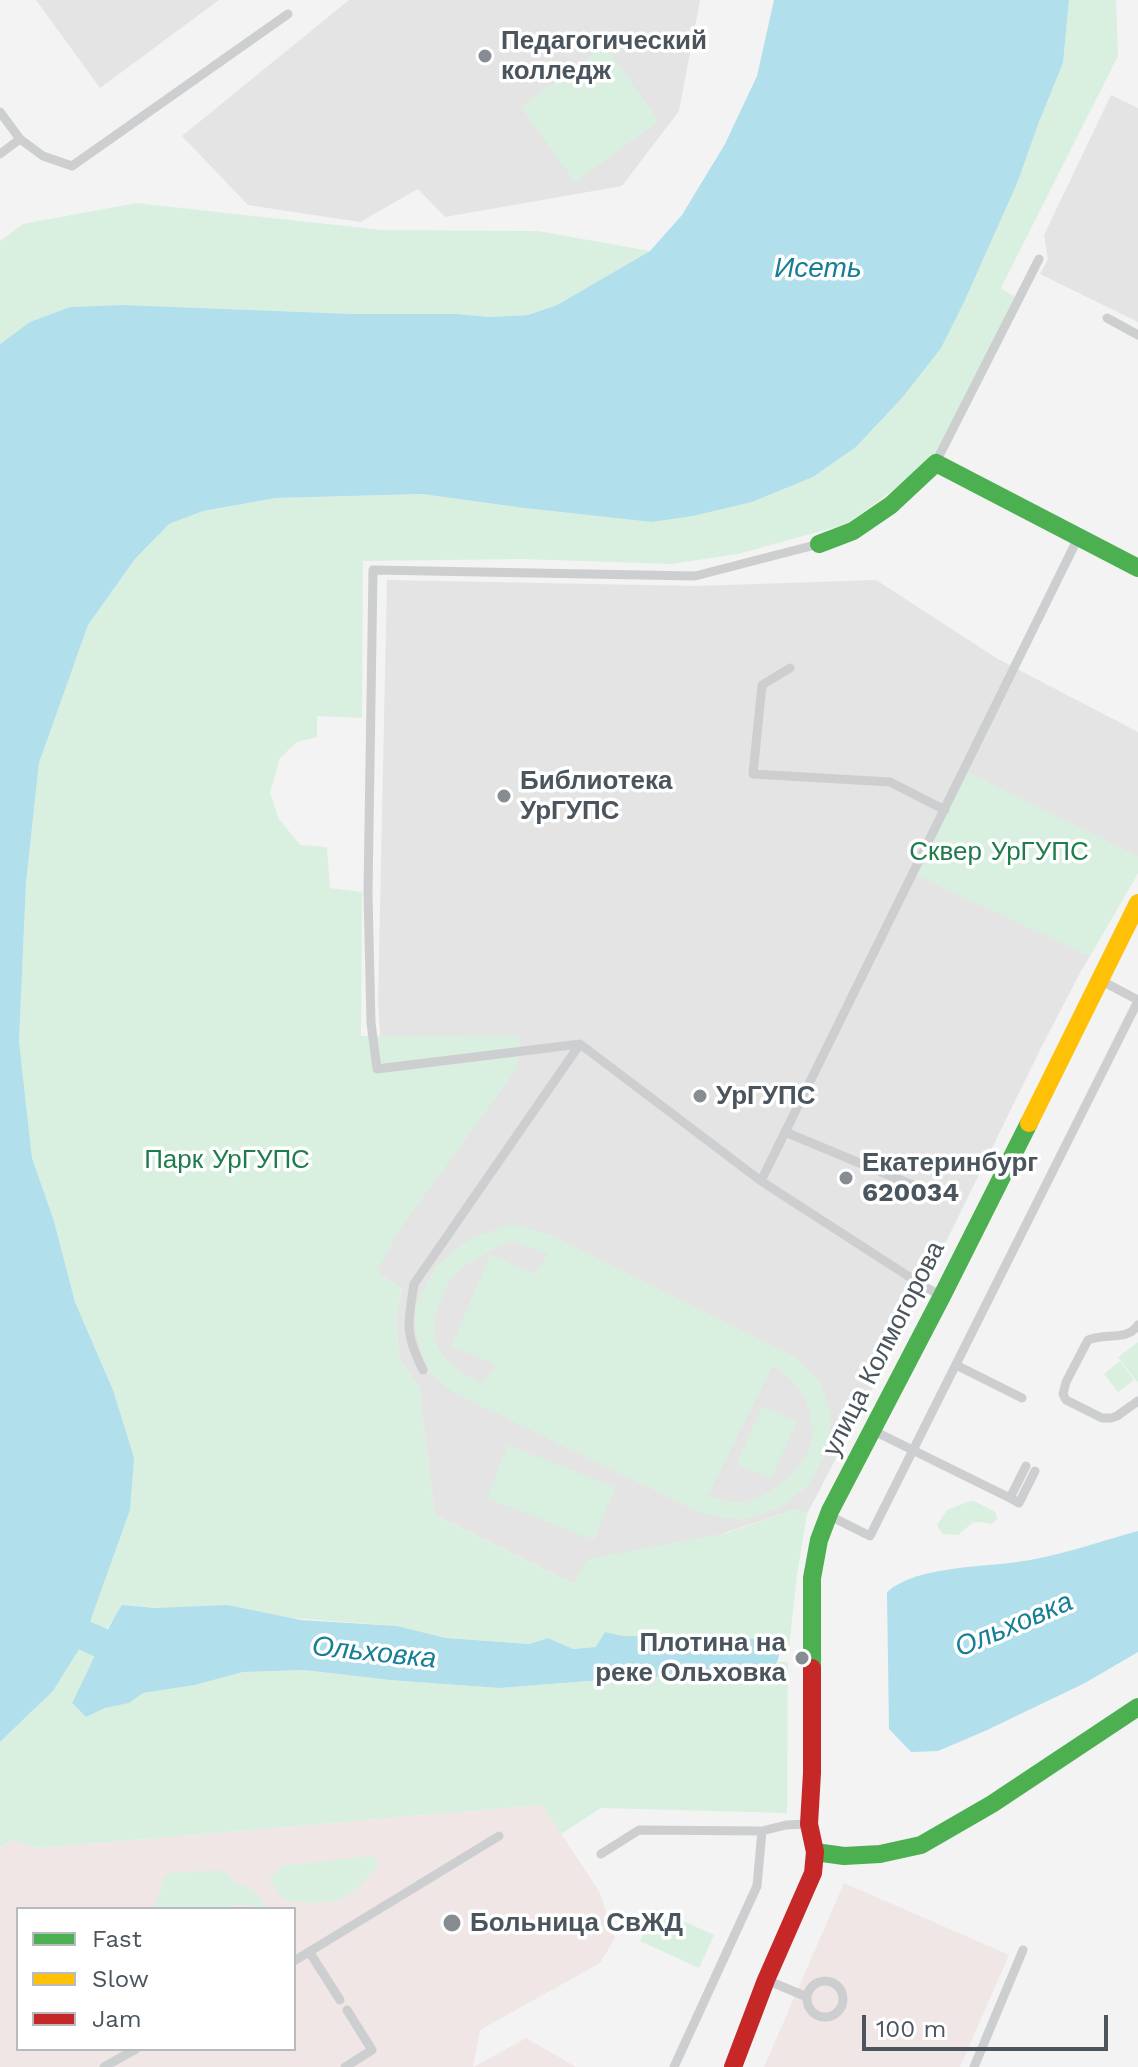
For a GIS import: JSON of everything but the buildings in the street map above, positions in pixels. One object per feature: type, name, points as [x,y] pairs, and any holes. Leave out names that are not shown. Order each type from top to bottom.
[{"type":"street","points":[[819,544],[853,531],[891,505],[936,463],[1138,568]]},
{"type":"street","name":"улица Колмогорова","points":[[815,1852],[809,1824],[812,1773],[810,1712],[812,1578],[819,1540],[828,1515],[871,1429],[942,1296],[1138,903]]},
{"type":"street","points":[[733,2067],[766,1980],[813,1873],[815,1852],[844,1856],[880,1854],[921,1845],[992,1804],[1138,1707]]},
{"type":"lane","points":[[0,112],[20,139],[43,156],[72,166],[288,14]]},
{"type":"lane","points":[[0,154],[20,139]]},
{"type":"lane","points":[[936,463],[1039,259]]},
{"type":"lane","points":[[1107,318],[1138,335]]},
{"type":"lane","points":[[761,1181],[1078,537]]},
{"type":"lane","points":[[819,544],[695,576],[373,570],[368,893],[371,1023],[377,1069],[580,1044],[761,1181],[942,1296]]},
{"type":"lane","points":[[790,668],[762,685],[753,774],[890,782],[945,810]]},
{"type":"lane","points":[[828,1515],[870,1536],[1138,1001],[1099,979]]},
{"type":"lane","points":[[423,1370],[413,1350],[408,1326],[414,1284],[580,1044]]},
{"type":"lane","points":[[785,1132],[939,1196]]},
{"type":"lane","points":[[1138,1325],[1129,1334],[1088,1340],[1063,1394],[1066,1400],[1102,1418],[1117,1416],[1138,1401]]},
{"type":"lane","points":[[956,1365],[1022,1398]]},
{"type":"lane","points":[[871,1429],[1019,1503],[1030,1468]]},
{"type":"lane","points":[[601,1854],[639,1830],[762,1831],[809,1824]]},
{"type":"lane","points":[[674,2067],[757,1886],[762,1831]]},
{"type":"lane","points":[[296,1960],[499,1836]]},
{"type":"lane","points":[[974,2067],[1023,1950]]},
{"type":"lane","points":[[310,1953],[340,2000]]},
{"type":"lane","points":[[766,1980],[807,1997]]},
{"type":"lane","points":[[345,2067],[372,2050],[347,2010]]},
{"type":"lane","points":[[104,2067],[132,2051]]},
{"type":"shaded area","points":[[36,0],[219,0],[100,88]]},
{"type":"shaded area","name":"Педагогический колледж","points":[[349,0],[700,0],[679,111],[622,186],[445,217],[418,189],[360,222],[248,205],[182,136]]},
{"type":"shaded area","points":[[1111,95],[1138,108],[1138,322],[1040,274],[1048,259],[1044,235]]},
{"type":"shaded area","name":"УрГУПС","points":[[387,580],[696,586],[876,580],[998,659],[1138,732],[1138,873],[1042,1046],[925,1288],[807,1514],[796,1509],[573,1584],[435,1515],[419,1387],[399,1358],[396,1317],[402,1289],[376,1272],[383,1076],[378,1002]]},
{"type":"shaded area","name":"Больница СвЖД","points":[[542,1805],[599,1891],[615,1938],[600,1963],[480,2030],[473,2067],[0,2067],[0,1848],[12,1840],[40,1848]]},
{"type":"shaded area","points":[[844,1883],[1009,1955],[960,2067],[764,2067]]},
{"type":"shaded area","points":[[526,2038],[576,2067],[474,2067]]},
{"type":"green space","name":"Парк УрГУПС","points":[[1069,0],[1116,0],[1118,56],[1001,288],[1015,297],[934,460],[847,524],[738,554],[671,564],[522,559],[363,561],[362,718],[317,716],[317,737],[297,742],[280,758],[270,793],[279,819],[300,845],[327,847],[330,888],[362,892],[361,1036],[521,1037],[516,1070],[399,1230],[377,1271],[402,1289],[396,1317],[399,1358],[419,1387],[435,1515],[573,1584],[588,1559],[727,1533],[796,1509],[807,1514],[789,1648],[739,1647],[718,1637],[623,1636],[605,1632],[597,1647],[573,1649],[548,1638],[529,1644],[446,1638],[397,1626],[123,1605],[105,1631],[99,1631],[90,1622],[130,1510],[113,1390],[75,1302],[54,1221],[32,1158],[19,1041],[26,883],[39,763],[88,625],[135,559],[169,524],[203,511],[276,498],[422,494],[652,522],[752,502],[813,477],[856,447],[902,398],[1018,181],[1063,63]]},
{"type":"green space","points":[[605,46],[659,121],[575,182],[521,107]]},
{"type":"green space","points":[[136,203],[381,230],[538,231],[650,251],[557,305],[528,315],[354,314],[123,305],[71,307],[30,322],[0,344],[0,241],[23,224]]},
{"type":"green space","name":"Сквер УрГУПС","points":[[964,771],[1138,856],[1138,873],[1090,956],[913,874]]},
{"type":"green space","points":[[512,1224],[551,1235],[795,1357],[820,1382],[831,1413],[828,1449],[808,1486],[779,1508],[742,1520],[703,1514],[453,1392],[429,1372],[416,1334],[415,1306],[436,1266],[471,1238]],"holes":[[[513,1241],[548,1254],[535,1274],[490,1255],[451,1346],[496,1365],[482,1384],[458,1370],[441,1352],[436,1342],[435,1317],[454,1275],[482,1255]],[[772,1366],[788,1376],[808,1406],[812,1441],[807,1453],[785,1481],[755,1499],[735,1503],[707,1496]]]},
{"type":"green space","points":[[1138,1342],[1138,1381],[1137,1382],[1118,1357]]},
{"type":"green space","points":[[1120,1361],[1134,1380],[1118,1392],[1104,1374]]},
{"type":"green space","points":[[762,1406],[797,1421],[771,1479],[737,1464]]},
{"type":"green space","points":[[508,1445],[615,1487],[594,1540],[487,1498]]},
{"type":"green space","points":[[970,1501],[995,1512],[998,1519],[991,1524],[973,1523],[958,1535],[942,1534],[937,1525],[947,1510]]},
{"type":"green space","points":[[81,1645],[95,1657],[72,1703],[86,1717],[105,1708],[129,1703],[143,1693],[195,1685],[243,1672],[304,1670],[499,1688],[602,1680],[627,1670],[695,1679],[737,1660],[788,1662],[787,1813],[601,1808],[561,1834],[542,1805],[40,1848],[12,1840],[0,1848],[0,1742],[53,1691]]},
{"type":"green space","points":[[374,1856],[378,1864],[368,1878],[338,1900],[314,1903],[284,1900],[269,1879],[281,1866]]},
{"type":"green space","points":[[223,1870],[235,1883],[254,1890],[267,1907],[155,1907],[164,1878],[170,1873]]},
{"type":"green space","points":[[655,1908],[714,1935],[699,1968],[640,1941]]},
{"type":"water","name":"Исеть","points":[[774,0],[1069,0],[1063,63],[1018,181],[964,302],[941,348],[902,398],[856,447],[813,477],[752,502],[652,522],[422,494],[276,498],[203,511],[169,524],[135,559],[88,625],[39,763],[26,883],[19,1041],[32,1158],[54,1221],[75,1302],[113,1390],[134,1458],[130,1510],[90,1622],[88,1637],[53,1691],[0,1742],[0,344],[30,322],[70,307],[123,305],[491,317],[528,315],[557,305],[650,251],[682,215],[725,144],[757,76]]},
{"type":"water","points":[[1138,1531],[1138,1652],[1085,1683],[938,1751],[911,1752],[889,1729],[887,1592],[917,1576],[956,1568],[1030,1560]]},
{"type":"water","points":[[122,1605],[156,1608],[227,1605],[301,1620],[397,1626],[446,1638],[529,1644],[548,1638],[573,1649],[596,1647],[605,1632],[623,1636],[718,1637],[737,1653],[695,1679],[637,1676],[627,1670],[602,1680],[499,1688],[304,1670],[243,1672],[195,1685],[143,1693],[129,1703],[105,1708],[86,1717],[72,1703]]},
{"type":"waterway","name":"Ольховка","points":[[0,1582],[54,1622],[115,1649],[142,1648]]},
{"type":"waterway","name":"Ольховка","points":[[698,1652],[764,1654]]},
{"type":"traffic: fast","points":[[819,544],[853,531],[891,505],[936,463],[1138,568]]},
{"type":"traffic: fast","points":[[812,1668],[812,1578],[819,1540],[830,1511],[1029,1123]]},
{"type":"traffic: fast","points":[[815,1852],[844,1856],[880,1854],[921,1845],[992,1804],[1138,1707]]},
{"type":"traffic: slow","points":[[1029,1123],[1138,903]]},
{"type":"traffic: jam","points":[[733,2067],[766,1980],[813,1873],[815,1852],[809,1824],[812,1668]]},
{"type":"place","name":"Педагогический колледж","points":[[485,56]]},
{"type":"place","name":"Библиотека УрГУПС","points":[[504,796]]},
{"type":"place","name":"УрГУПС","points":[[700,1096]]},
{"type":"place","name":"Екатеринбург 620034","points":[[846,1178]]},
{"type":"place","name":"Плотина на реке Ольховка","points":[[802,1658]]},
{"type":"place","name":"Больница СвЖД","points":[[452,1923]]}]
